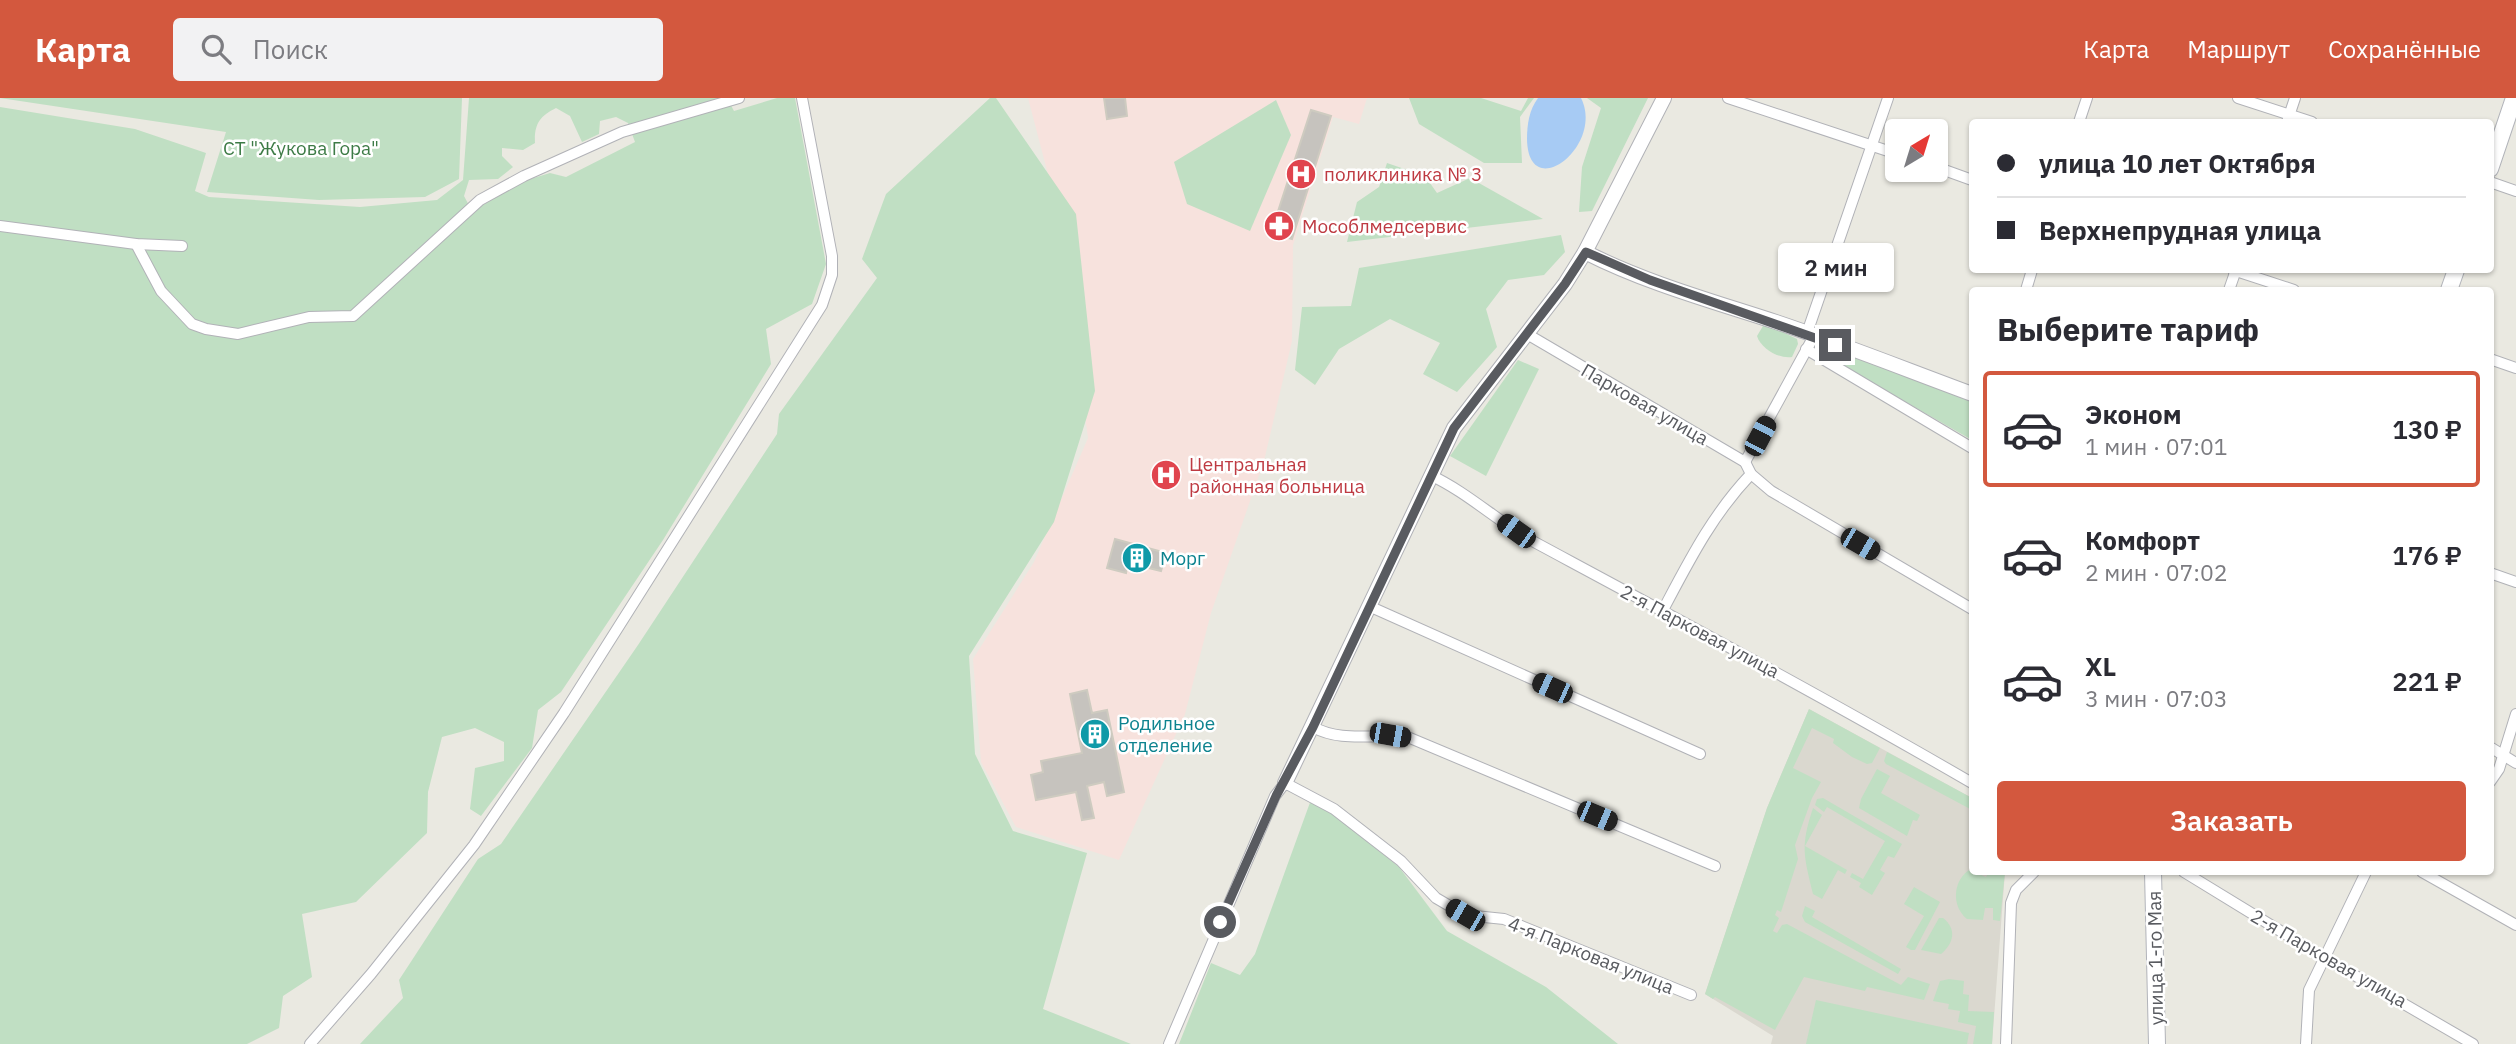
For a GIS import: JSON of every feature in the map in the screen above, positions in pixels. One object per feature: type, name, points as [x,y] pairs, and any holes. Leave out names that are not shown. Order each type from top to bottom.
[{"type":"main road","points":[[2494,157],[2514,98]]},
{"type":"main road","name":"улица 1-го Мая","points":[[2153,875],[2157,1044]]},
{"type":"street","points":[[136,244],[161,291],[192,324],[206,329],[238,334],[309,317],[354,316],[480,200],[524,176],[622,132],[739,98]]},
{"type":"street","points":[[310,1044],[371,974],[474,845],[549,735],[822,305],[832,275],[832,256],[802,98]]},
{"type":"street","points":[[1169,1044],[1276,796],[1313,727],[1454,428],[1586,252],[1664,98]]},
{"type":"street","points":[[1728,98],[1885,150]]},
{"type":"street","points":[[1888,98],[1809,339],[1745,462],[1751,474],[1771,491],[1969,608]]},
{"type":"street","points":[[2081,119],[2087,98]]},
{"type":"street","points":[[2238,98],[2288,119],[2295,98]]},
{"type":"street","points":[[1948,171],[1969,179]]},
{"type":"street","points":[[2494,184],[2516,191]]},
{"type":"street","points":[[0,226],[136,244],[182,246]]},
{"type":"street","points":[[1586,252],[1664,285],[1809,339],[1969,393]]},
{"type":"street","points":[[2244,273],[2285,287]]},
{"type":"street","name":"Парковая улица","points":[[1527,334],[1745,462]]},
{"type":"street","points":[[1809,339],[1969,446]]},
{"type":"street","points":[[2494,360],[2516,368]]},
{"type":"street","points":[[1663,610],[1706,530],[1732,494],[1751,474]]},
{"type":"street","name":"2-я Парковая улица","points":[[1430,475],[1452,486],[1534,543],[1663,610],[1969,781]]},
{"type":"street","points":[[2494,574],[2516,582]]},
{"type":"street","points":[[1371,607],[1700,754]]},
{"type":"street","points":[[2494,774],[2516,714]]},
{"type":"street","points":[[1313,727],[1337,736],[1354,738],[1390,735],[1410,738],[1715,866]]},
{"type":"street","points":[[2494,749],[2516,763]]},
{"type":"street","name":"4-я Парковая улица","points":[[1285,783],[1334,809],[1401,860],[1436,898],[1465,915],[1504,919],[1691,995]]},
{"type":"street","points":[[2006,1044],[2011,903],[2016,890],[2031,875]]},
{"type":"street","name":"2-я Парковая улица","points":[[2189,875],[2473,1044]]},
{"type":"street","points":[[2306,1044],[2306,1002],[2323,957],[2364,875]]},
{"type":"street","points":[[2429,875],[2516,926]]},
{"type":"shaded area","name":"Центральная районная больница","points":[[1028,98],[1367,98],[1359,124],[1333,117],[1293,245],[1292,341],[1264,461],[1211,613],[1185,714],[1119,860],[1016,827],[981,762],[973,659],[1034,562],[1088,438],[1055,201]]},
{"type":"shaded area","points":[[1809,709],[1969,796],[1969,875],[2005,875],[1992,1044],[1771,1044],[1773,1036],[1705,994],[1767,808]]},
{"type":"green space","name":"СТ \"Жукова Гора\"","points":[[0,98],[462,98],[459,179],[425,197],[319,200],[207,192],[226,132]]},
{"type":"green space","points":[[469,98],[727,98],[734,111],[777,98],[795,98],[826,264],[812,304],[766,329],[771,364],[663,540],[561,692],[538,710],[532,748],[481,816],[470,809],[475,768],[504,761],[504,742],[475,728],[442,737],[428,792],[427,833],[356,902],[302,914],[312,977],[283,996],[279,1028],[247,1044],[0,1044],[0,107],[135,129],[206,153],[195,191],[209,197],[360,207],[437,200],[463,180]],"holes":[[[556,108],[570,116],[582,142],[599,134],[600,121],[616,117],[628,123],[635,142],[566,177],[550,173],[527,180],[472,211],[464,196],[469,180],[498,179],[513,167],[502,156],[502,148],[523,150],[535,143],[539,121]]]},
{"type":"green space","points":[[990,98],[996,98],[1076,214],[1095,391],[1054,522],[969,656],[975,754],[1013,831],[1087,853],[1043,1009],[1131,1044],[360,1044],[403,998],[399,980],[478,859],[501,844],[638,645],[777,434],[779,414],[877,278],[862,259],[886,194]]},
{"type":"green space","points":[[1409,98],[1481,98],[1521,111],[1528,98],[1534,98],[1520,117],[1522,163],[1484,163],[1419,124]]},
{"type":"green space","points":[[1587,98],[1648,98],[1592,211],[1579,212],[1582,167],[1601,108]]},
{"type":"green space","points":[[1276,100],[1291,135],[1250,231],[1187,204],[1174,162]]},
{"type":"green space","points":[[1387,163],[1425,176],[1437,193],[1470,178],[1543,219],[1347,242],[1357,202],[1379,187]]},
{"type":"green space","points":[[1561,235],[1565,252],[1544,275],[1508,280],[1486,309],[1497,347],[1457,392],[1423,374],[1440,343],[1390,319],[1339,349],[1315,385],[1295,370],[1302,307],[1351,306],[1359,268]]},
{"type":"green space","points":[[1763,326],[1770,326],[1797,339],[1798,344],[1792,357],[1776,355],[1762,345],[1757,336]]},
{"type":"green space","points":[[1818,344],[1969,399],[1969,438],[1815,350]]},
{"type":"green space","points":[[1518,360],[1539,369],[1486,476],[1450,456]]},
{"type":"green space","points":[[1809,709],[1880,748],[1872,763],[1867,764],[1833,743],[1834,739],[1812,728],[1793,768],[1821,782],[1812,798],[1795,845],[1798,859],[1781,912],[1777,910],[1775,915],[1779,918],[1773,931],[1777,933],[1782,925],[1787,924],[1901,985],[1908,977],[1930,984],[1924,1000],[1867,987],[1865,991],[1804,977],[1775,1030],[1705,994],[1767,808]]},
{"type":"green space","points":[[1887,752],[1969,796],[1969,808],[1886,764],[1884,761]]},
{"type":"green space","points":[[1877,769],[1890,776],[1881,793],[1920,815],[1917,821],[1913,820],[1907,836],[1859,808]]},
{"type":"green space","points":[[1312,797],[1399,867],[1447,931],[1546,987],[1618,1044],[1179,1044],[1211,963],[1240,975],[1255,954]]},
{"type":"green space","points":[[1823,798],[1902,844],[1894,858],[1888,856],[1880,870],[1885,873],[1872,895],[1859,887],[1861,883],[1850,877],[1852,873],[1863,879],[1885,841],[1827,807],[1824,812],[1815,805],[1817,799]]},
{"type":"green space","points":[[1813,808],[1822,815],[1805,846]]},
{"type":"green space","points":[[1805,846],[1847,870],[1845,874],[1838,870],[1822,899],[1813,894]]},
{"type":"green space","points":[[1969,870],[1969,875],[2005,875],[2000,921],[1993,920],[1993,908],[1985,908],[1983,920],[1967,919],[1962,914],[1956,894]]},
{"type":"green space","points":[[1914,887],[1940,902],[1915,950],[1911,950],[1906,947],[1924,916],[1904,904]]},
{"type":"green space","points":[[1805,906],[1815,911],[1812,917],[1901,969],[1898,974],[1805,922],[1802,916]]},
{"type":"green space","points":[[1939,918],[1947,922],[1952,931],[1949,945],[1941,954],[1921,950]]},
{"type":"green space","points":[[1940,981],[1964,981],[1963,994],[1969,995],[1968,1011],[1994,1012],[1992,1044],[1973,1044],[1976,1026],[1958,1022],[1960,1011],[1948,1009],[1949,1004],[1933,1001]]},
{"type":"green space","points":[[1816,1000],[1969,1033],[1967,1044],[1806,1044]]},
{"type":"water","points":[[1538,98],[1581,98],[1586,116],[1583,134],[1575,149],[1551,168],[1539,167],[1531,158],[1527,139],[1529,118]]},
{"type":"building","points":[[1104,98],[1125,98],[1127,116],[1107,119]]},
{"type":"building","name":"поликлиника № 3","points":[[1311,110],[1331,116],[1292,239],[1271,233]]},
{"type":"building","name":"Морг","points":[[1115,539],[1166,553],[1161,571],[1128,563],[1126,573],[1107,568]]},
{"type":"building","name":"Родильное отделение","points":[[1087,690],[1092,713],[1107,710],[1124,792],[1107,796],[1104,782],[1087,786],[1094,818],[1082,820],[1076,792],[1036,800],[1031,775],[1043,772],[1041,761],[1082,753],[1070,694]]},
{"type":"place","name":"поликлиника № 3","points":[[1301,174]]},
{"type":"place","name":"Мособлмедсервис","points":[[1279,226]]},
{"type":"place","name":"Центральная районная больница","points":[[1166,475]]},
{"type":"place","name":"Морг","points":[[1137,558]]},
{"type":"place","name":"Родильное отделение","points":[[1095,734]]},
{"type":"route","points":[[1220,922],[1276,796],[1313,727],[1454,428],[1565,284],[1586,252],[1650,280],[1835,345]]}]
